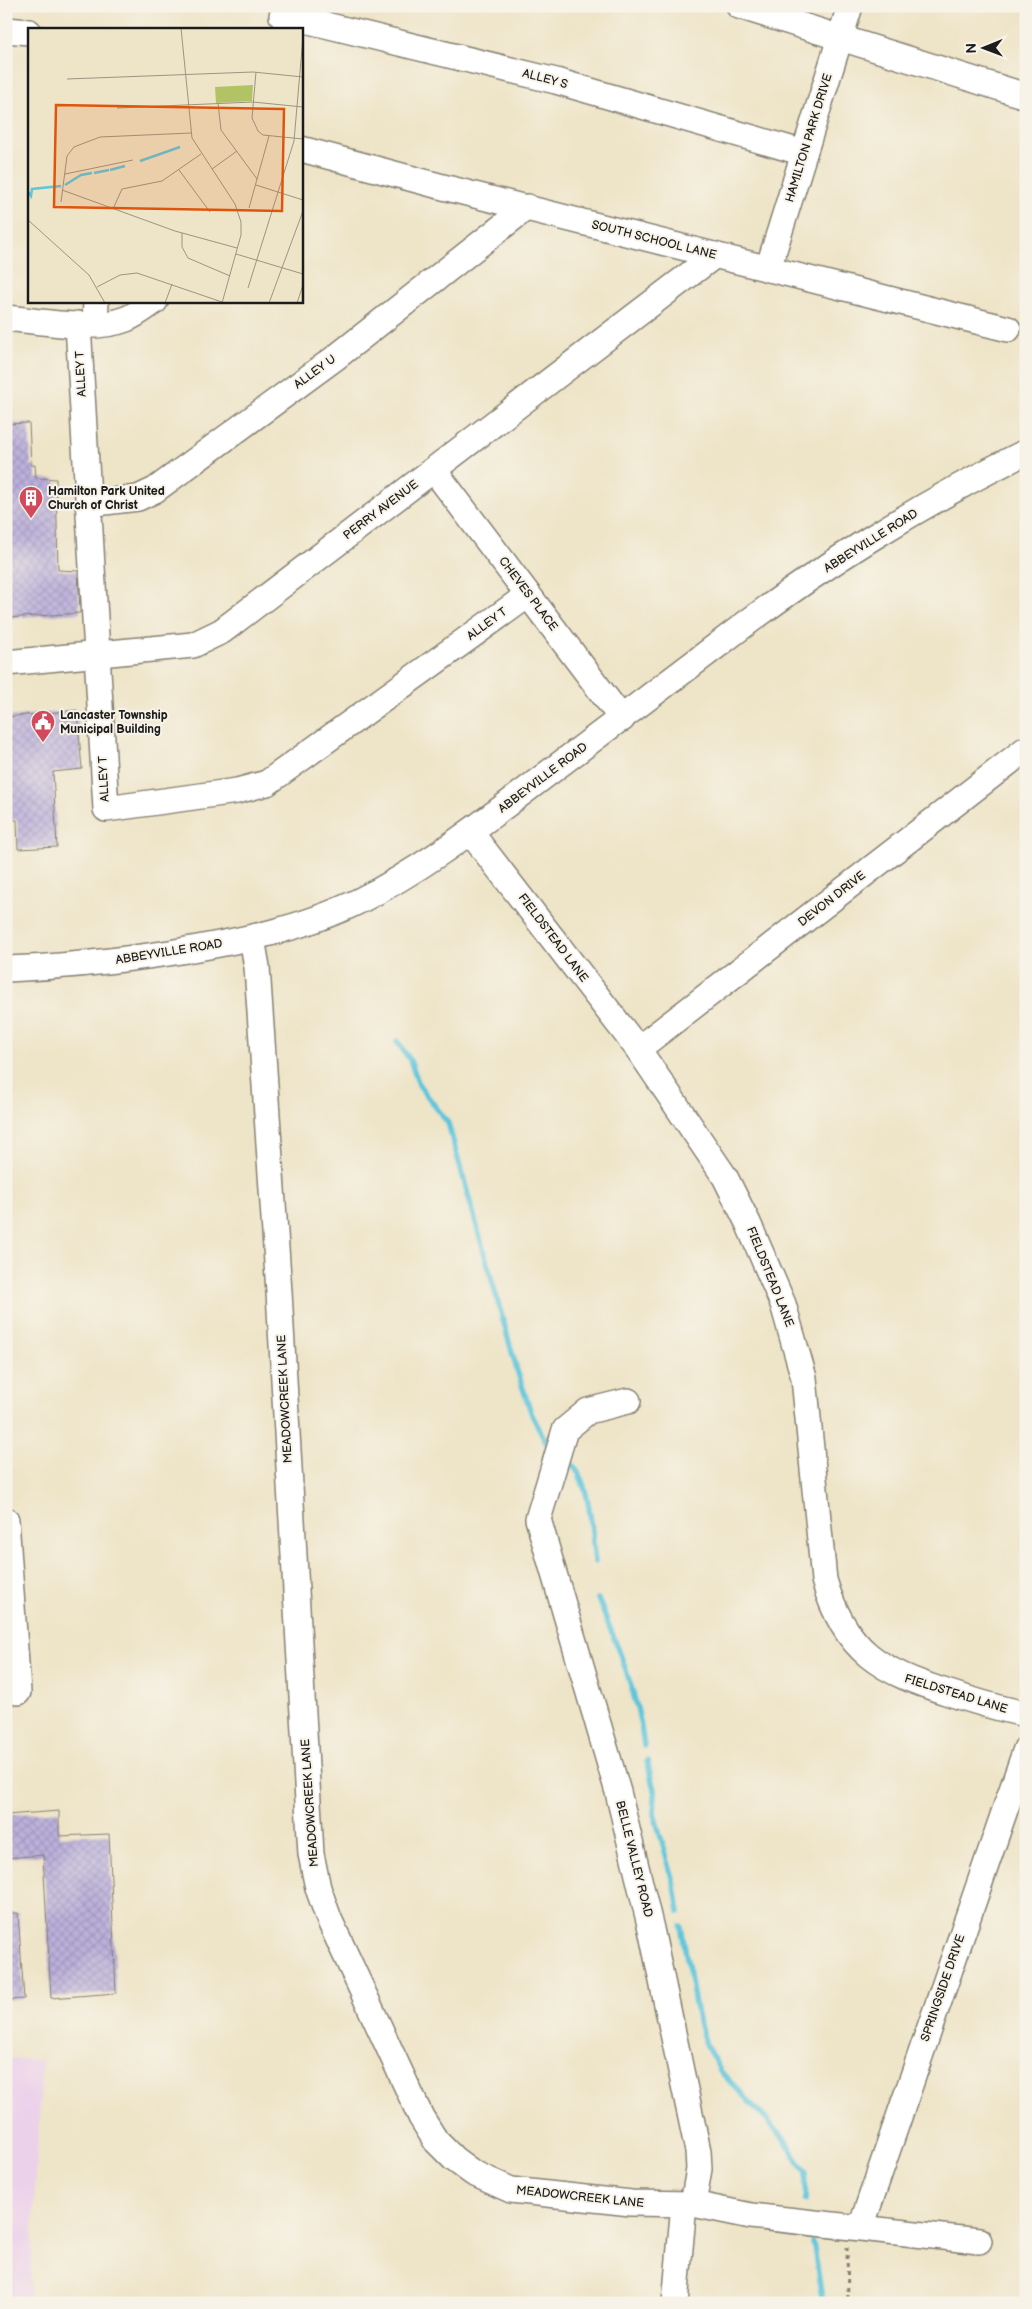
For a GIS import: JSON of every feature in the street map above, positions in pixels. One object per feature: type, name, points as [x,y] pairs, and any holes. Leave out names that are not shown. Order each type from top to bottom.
[{"type":"street","points":[[739,6],[839,39],[1026,96]]},
{"type":"street","name":"HAMILTON PARK DRIVE","points":[[768,269],[850,6]]},
{"type":"street","name":"ALLEY S","points":[[282,17],[305,20],[556,81],[804,153]]},
{"type":"street","points":[[6,30],[28,32]]},
{"type":"street","name":"SOUTH SCHOOL LANE","points":[[302,149],[1008,329]]},
{"type":"street","name":"ALLEY U","points":[[88,504],[138,498],[155,490],[335,358],[527,208]]},
{"type":"street","name":"PERRY AVENUE","points":[[6,663],[193,645],[222,631],[715,255]]},
{"type":"street","points":[[6,318],[90,316],[126,319],[153,302]]},
{"type":"street","name":"ALLEY T","points":[[90,316],[88,504],[106,809],[237,791],[267,782],[528,594]]},
{"type":"street","name":"ABBEYVILLE ROAD","points":[[6,970],[120,960],[252,938],[311,921],[360,901],[409,874],[471,834],[726,638],[828,567],[967,481],[1026,452]]},
{"type":"street","name":"CHEVES PLACE","points":[[434,470],[622,718]]},
{"type":"street","name":"DEVON DRIVE","points":[[638,1049],[1026,748]]},
{"type":"street","name":"FIELDSTEAD LANE","points":[[471,834],[638,1049],[725,1177],[748,1223],[783,1304],[804,1378],[824,1580],[831,1604],[840,1623],[870,1658],[900,1676],[1000,1710],[1026,1714]]},
{"type":"street","name":"MEADOWCREEK LANE","points":[[252,938],[257,967],[279,1292],[311,1854],[321,1896],[329,1919],[420,2117],[436,2141],[454,2159],[473,2173],[511,2190],[631,2203],[688,2204],[751,2216],[978,2241]]},
{"type":"street","name":"BELLE VALLEY ROAD","points":[[628,1401],[588,1411],[565,1430],[538,1519],[618,1792],[651,1929],[698,2151],[699,2169],[688,2204],[676,2303]]},
{"type":"street","points":[[6,1520],[18,1692]]},
{"type":"street","name":"SPRINGSIDE DRIVE","points":[[861,2227],[1026,1749]]},
{"type":"path","points":[[848,2303],[846,2259],[848,2241],[861,2227]]},
{"type":"shaded area","points":[[6,2058],[42,2060],[29,2303],[6,2303]]},
{"type":"building","name":"Hamilton Park United Church of Christ","points":[[29,423],[31,465],[35,465],[36,478],[56,479],[58,570],[78,571],[80,613],[6,618],[6,424]]},
{"type":"building","points":[[77,710],[82,769],[53,772],[57,847],[18,849],[17,820],[9,820],[6,717]]},
{"type":"building","points":[[59,1811],[59,1836],[109,1834],[116,1993],[51,1998],[43,1855],[6,1858],[6,1815]]},
{"type":"building","points":[[6,1913],[18,1913],[24,1999],[6,2000]]},
{"type":"waterway","points":[[397,1041],[410,1060],[419,1085],[448,1123],[517,1370],[532,1415],[550,1449]]},
{"type":"waterway","points":[[564,1457],[573,1465],[585,1490],[589,1505],[595,1562]]},
{"type":"waterway","points":[[598,1599],[632,1689],[644,1746]]},
{"type":"waterway","points":[[647,1761],[655,1794],[654,1814],[675,1886],[679,1912]]},
{"type":"waterway","points":[[681,1926],[697,2015],[706,2045],[721,2072],[781,2135],[806,2173],[805,2200]]},
{"type":"waterway","points":[[813,2242],[823,2303]]},
{"type":"place","name":"Hamilton Park United Church of Christ","points":[[31,519]]},
{"type":"place","name":"Lancaster Township Municipal Building","points":[[43,743]]}]
